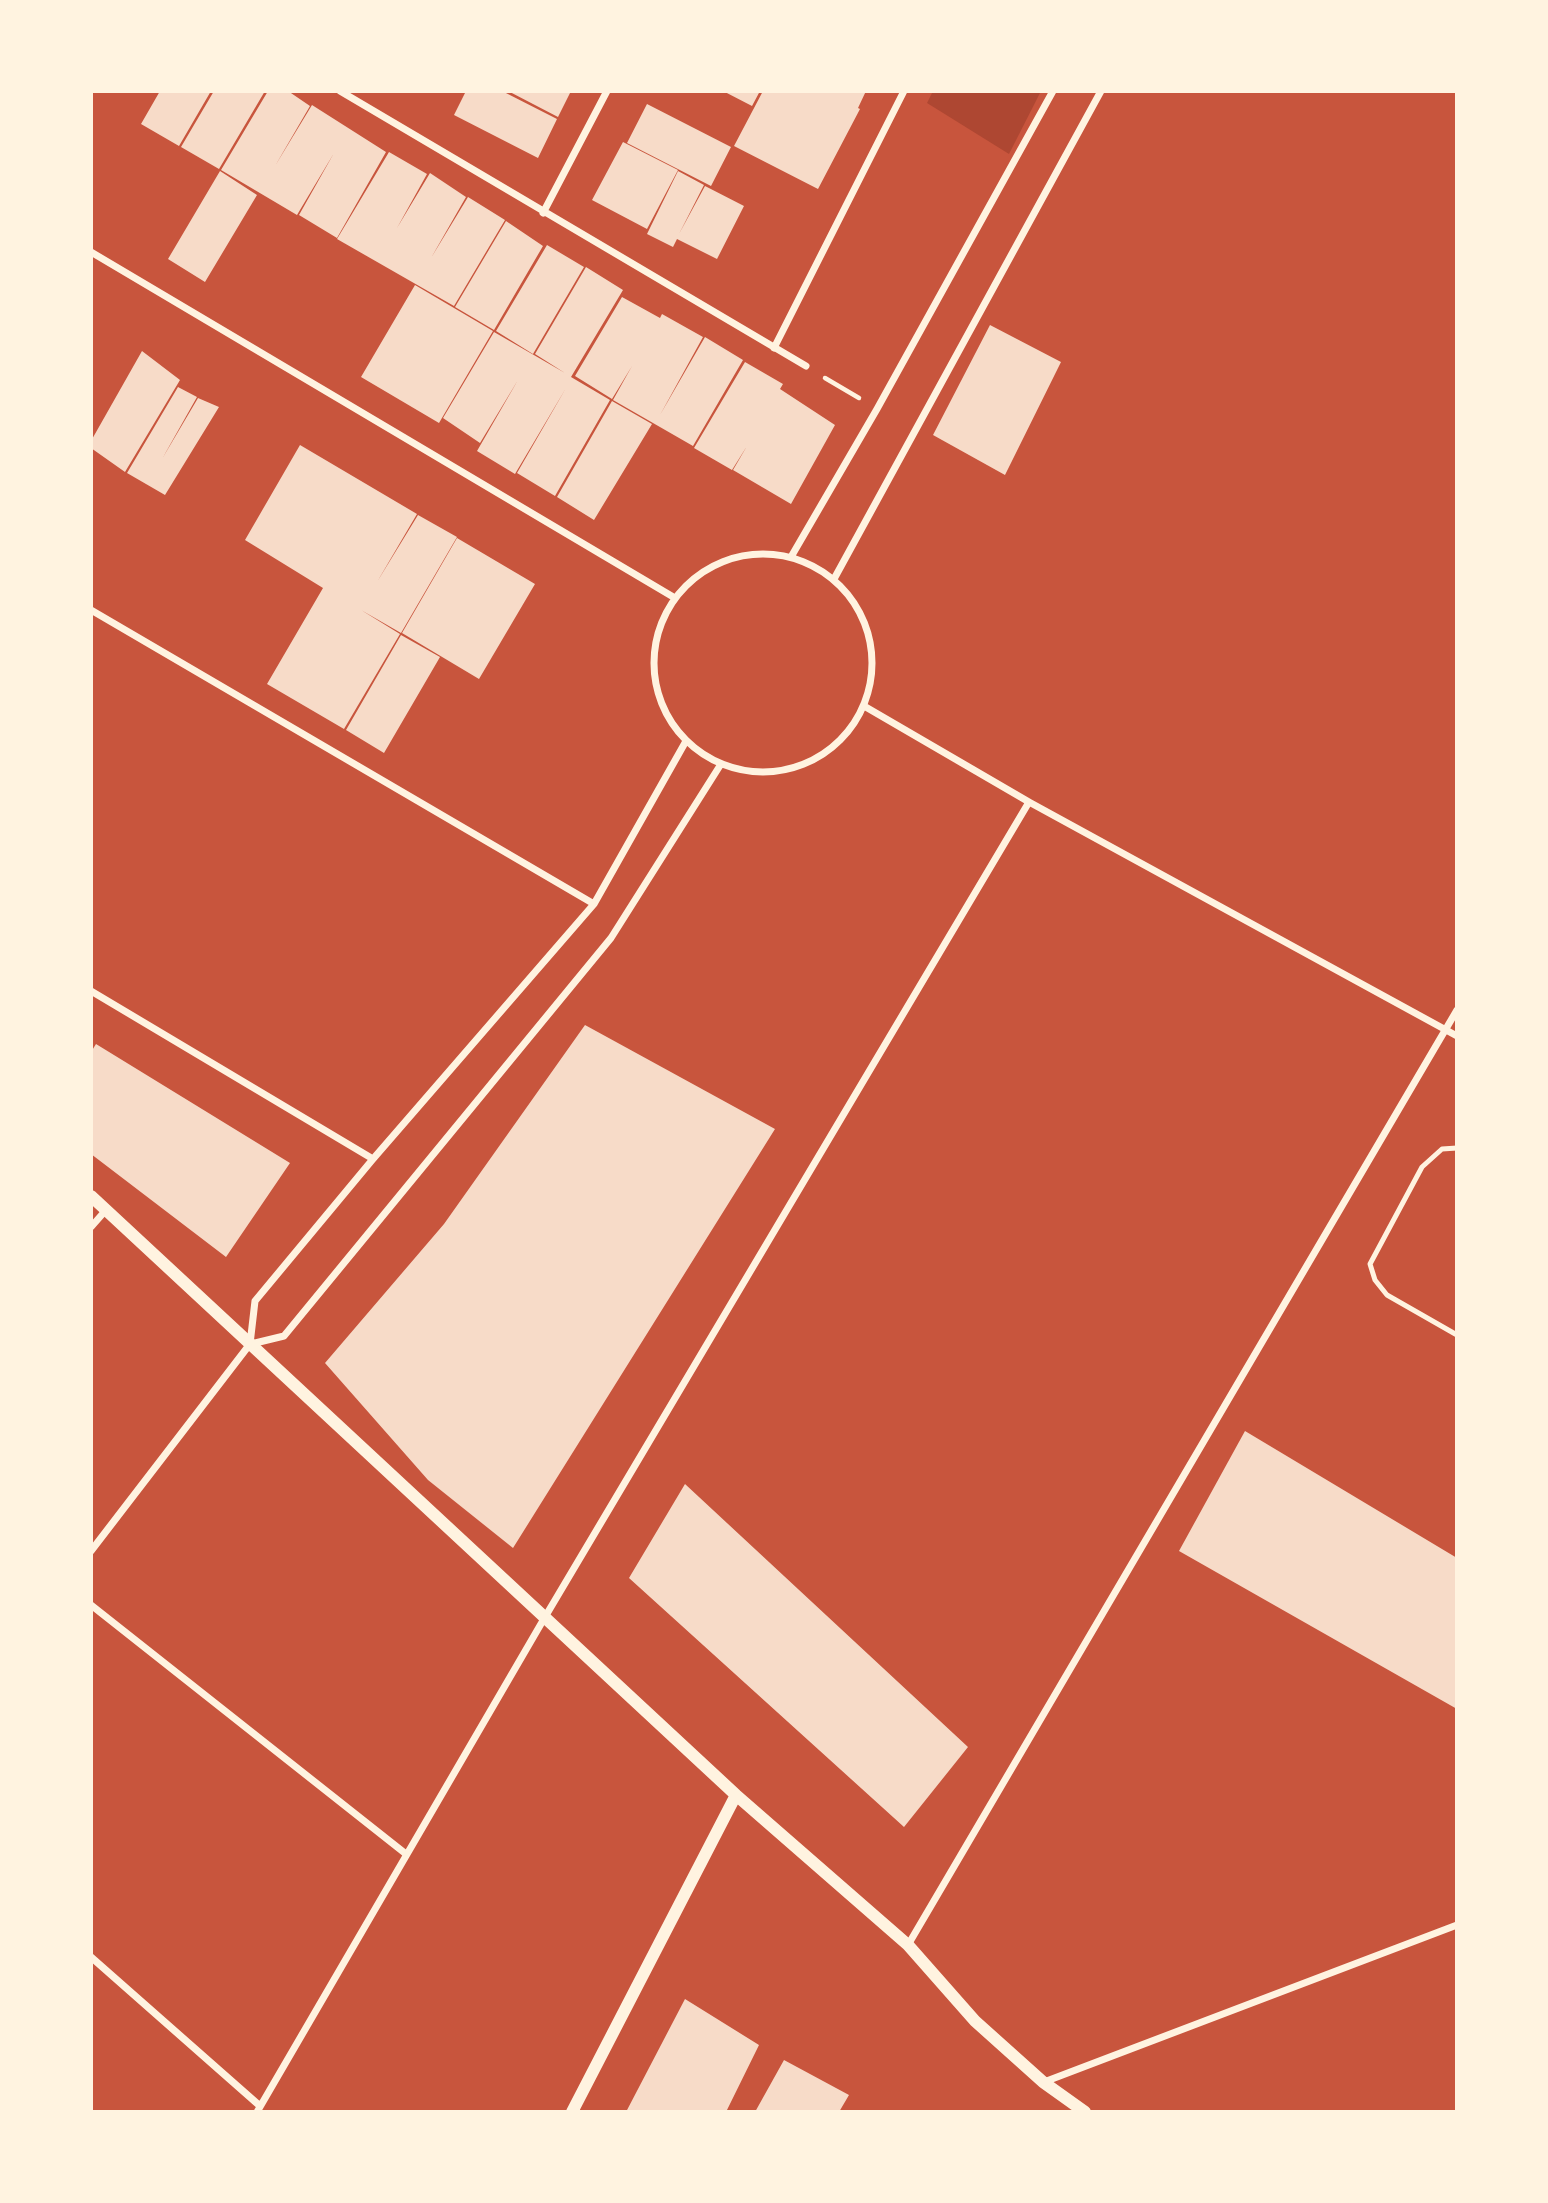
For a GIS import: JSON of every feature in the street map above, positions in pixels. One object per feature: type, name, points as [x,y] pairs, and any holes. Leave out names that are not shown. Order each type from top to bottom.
[{"type":"street","points":[[340,91],[806,366]]},
{"type":"street","points":[[543,213],[607,91]]},
{"type":"street","points":[[774,348],[905,91]]},
{"type":"street","points":[[791,557],[1053,91]]},
{"type":"street","points":[[834,579],[1101,91]]},
{"type":"street","points":[[91,252],[675,598]]},
{"type":"street","points":[[759,553],[791,557],[813,565],[834,579],[856,605],[870,638],[873,672],[864,706],[846,735],[821,757],[799,766],[789,770],[755,772],[721,765],[686,741],[668,716],[657,687],[654,656],[660,625],[675,598],[698,575],[727,559],[759,553]]},
{"type":"street","points":[[91,610],[594,904]]},
{"type":"street","points":[[864,706],[1029,802],[1457,1036]]},
{"type":"street","points":[[91,1551],[250,1344],[255,1301],[373,1159],[594,904],[686,741]]},
{"type":"street","points":[[250,1344],[284,1336],[602,949],[721,765]]},
{"type":"street","points":[[91,1957],[258,2109],[545,1617],[1029,802]]},
{"type":"street","points":[[91,991],[373,1159]]},
{"type":"street","points":[[908,1945],[1457,1010]]},
{"type":"street","points":[[91,1196],[736,1794],[908,1945],[975,2021],[1043,2082],[1085,2112]]},
{"type":"street","points":[[91,1227],[106,1210]]},
{"type":"street","points":[[91,1605],[406,1854]]},
{"type":"street","points":[[572,2112],[736,1794]]},
{"type":"street","points":[[1043,2082],[1457,1925]]},
{"type":"lane","points":[[1457,1148],[1443,1149],[1422,1167],[1370,1264],[1375,1280],[1387,1295],[1457,1335]]},
{"type":"path","points":[[806,366],[877,408]]},
{"type":"shaded area","points":[[933,91],[1041,91],[1009,154],[927,103]]},
{"type":"building","points":[[160,91],[211,91],[179,146],[141,124]]},
{"type":"building","points":[[214,91],[265,91],[219,169],[181,147]]},
{"type":"building","points":[[268,91],[288,91],[310,106],[275,166],[312,105],[386,152],[337,238],[299,215],[334,153],[297,215],[221,170]]},
{"type":"building","points":[[466,91],[502,91],[557,119],[538,158],[454,115]]},
{"type":"building","points":[[508,91],[571,91],[558,117]]},
{"type":"building","points":[[723,91],[760,91],[752,106]]},
{"type":"building","points":[[763,91],[866,91],[858,108],[860,109],[818,189],[734,146]]},
{"type":"building","points":[[647,104],[731,147],[711,186],[627,143]]},
{"type":"building","points":[[623,142],[678,170],[647,229],[592,200]]},
{"type":"building","points":[[389,152],[427,174],[397,228],[430,173],[466,197],[431,258],[468,197],[505,220],[454,306],[337,239]]},
{"type":"building","points":[[220,171],[257,195],[205,282],[168,259]]},
{"type":"building","points":[[678,171],[704,185],[679,234],[705,186],[744,206],[717,259],[677,239],[673,247],[647,234]]},
{"type":"building","points":[[506,221],[543,246],[494,330],[455,307]]},
{"type":"building","points":[[547,245],[584,267],[533,354],[496,331]]},
{"type":"building","points":[[586,267],[623,290],[571,377],[610,400],[555,496],[517,473],[566,388],[515,474],[477,451],[518,380],[480,443],[443,418],[494,332],[565,373],[535,354]]},
{"type":"building","points":[[415,285],[493,331],[439,423],[361,377]]},
{"type":"building","points":[[622,297],[660,318],[662,314],[703,337],[660,415],[705,337],[743,360],[693,446],[613,400],[632,366],[612,399],[575,376]]},
{"type":"building","points":[[990,325],[1061,362],[1005,475],[933,435]]},
{"type":"building","points":[[142,351],[180,380],[125,472],[91,448],[91,441]]},
{"type":"building","points":[[745,362],[783,384],[780,389],[835,425],[791,504],[733,470],[747,446],[732,470],[694,448]]},
{"type":"building","points":[[178,387],[197,397],[162,459],[198,398],[219,407],[165,495],[127,473]]},
{"type":"building","points":[[612,401],[652,424],[594,520],[557,497]]},
{"type":"building","points":[[300,445],[417,514],[377,582],[418,515],[457,537],[401,633],[361,610],[400,634],[344,729],[267,684],[323,588],[245,540]]},
{"type":"building","points":[[457,538],[535,584],[479,679],[402,633]]},
{"type":"building","points":[[401,635],[440,657],[384,753],[346,730]]},
{"type":"building","points":[[585,1025],[775,1129],[513,1548],[428,1480],[325,1363],[444,1224]]},
{"type":"building","points":[[96,1044],[290,1163],[226,1257],[91,1154],[91,1052]]},
{"type":"building","points":[[1245,1431],[1457,1558],[1457,1709],[1179,1551]]},
{"type":"building","points":[[685,1484],[968,1747],[904,1827],[629,1578]]},
{"type":"building","points":[[685,1999],[759,2045],[726,2112],[626,2112]]},
{"type":"building","points":[[784,2060],[849,2095],[839,2112],[755,2112]]}]
